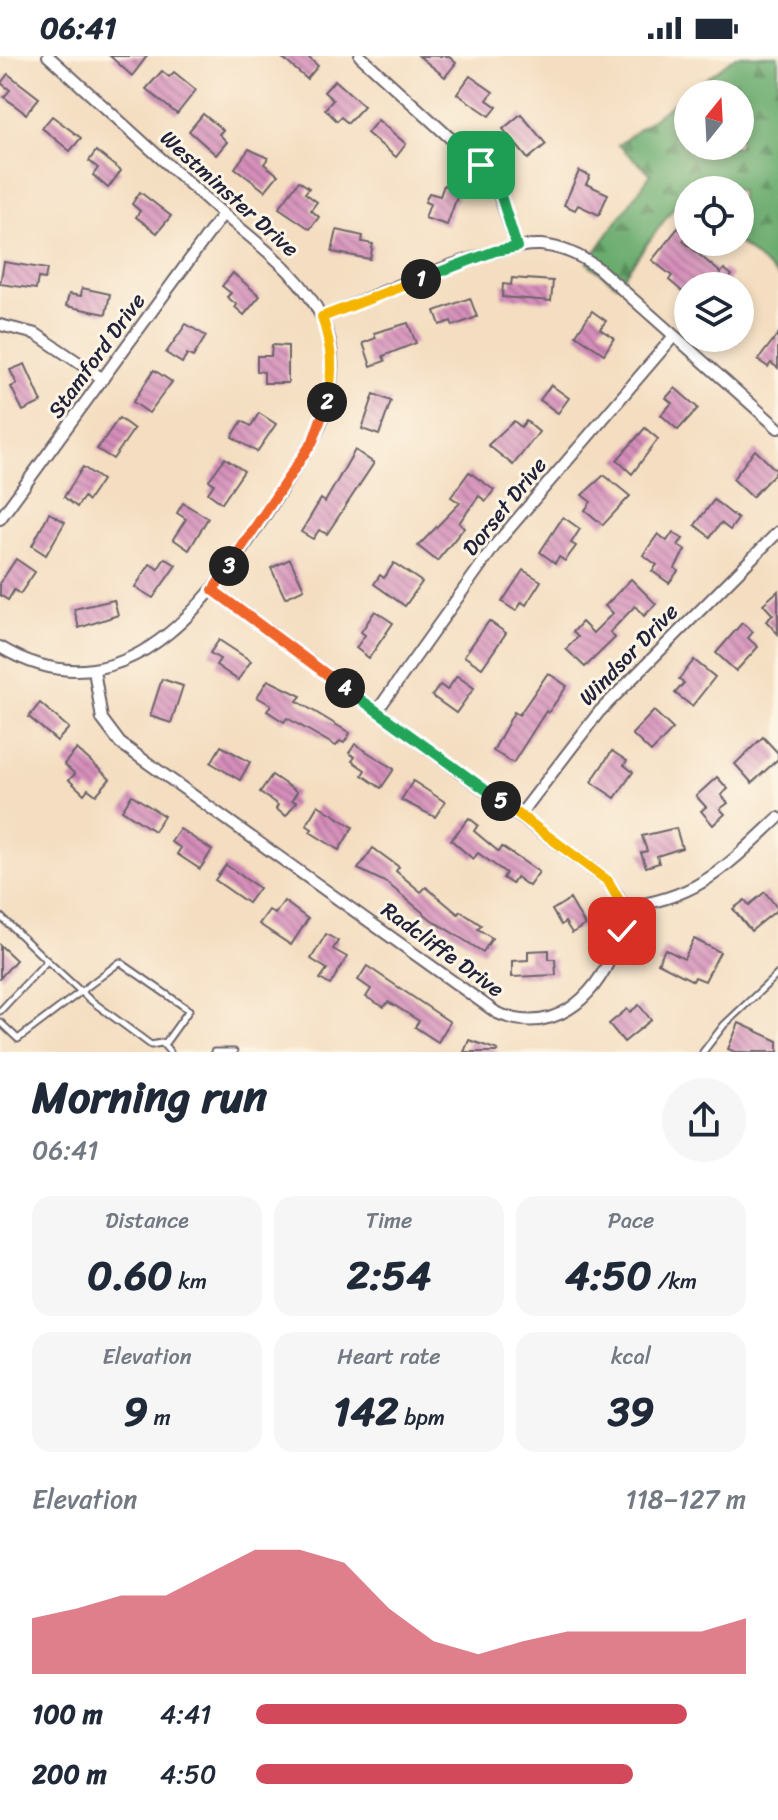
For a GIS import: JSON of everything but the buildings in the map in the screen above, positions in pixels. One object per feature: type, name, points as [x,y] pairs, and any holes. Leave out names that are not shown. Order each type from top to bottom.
[{"type":"street","name":"Westminster Drive","points":[[0,647],[25,661],[50,667],[94,670],[128,659],[165,639],[213,590],[313,441],[324,419],[332,379],[332,346],[322,317],[285,266],[48,56]]},
{"type":"street","points":[[360,56],[493,177],[517,247]]},
{"type":"street","name":"Stamford Drive","points":[[0,519],[223,214]]},
{"type":"street","points":[[322,317],[495,251],[538,245],[578,254],[674,336]]},
{"type":"street","points":[[0,325],[36,334],[103,379]]},
{"type":"street","name":"Dorset Drive","points":[[377,711],[496,544],[674,336]]},
{"type":"street","points":[[692,352],[778,428]]},
{"type":"street","name":"Windsor Drive","points":[[520,815],[599,712],[778,532]]},
{"type":"street","points":[[213,590],[590,865],[608,881],[623,907],[684,894],[729,864],[778,818]]},
{"type":"street","name":"Radcliffe Drive","points":[[94,670],[97,706],[110,734],[120,743],[505,1016],[525,1020],[561,1013],[587,997],[604,973],[622,931],[623,907]]},
{"type":"lane","points":[[0,916],[81,991],[158,1047],[170,1052]]},
{"type":"lane","points":[[0,1011],[47,961]]},
{"type":"lane","points":[[0,1022],[18,1039],[120,962],[189,1010],[158,1047]]},
{"type":"lane","points":[[703,1052],[724,1025],[778,974]]},
{"type":"lane","points":[[214,1052],[234,1052]]},
{"type":"green space","points":[[736,56],[778,56],[778,276],[754,256],[754,176],[674,176],[674,207],[617,285],[587,263],[651,174],[618,145],[674,103],[674,160],[754,160],[754,80],[704,80]]},
{"type":"route","points":[[481,165],[493,177],[517,247],[495,251],[322,317],[332,346],[332,379],[324,419],[313,441],[213,590],[590,865],[608,881],[623,907],[622,931]]}]
